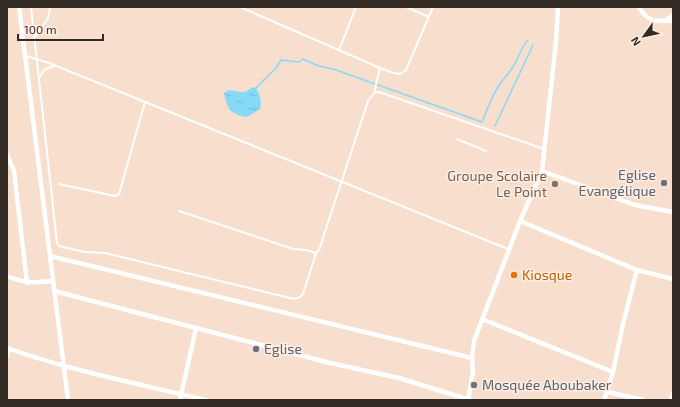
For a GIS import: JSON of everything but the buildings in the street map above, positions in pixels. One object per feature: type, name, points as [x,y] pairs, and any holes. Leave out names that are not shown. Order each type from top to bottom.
[{"type":"street","points":[[19,7],[68,400]]},
{"type":"street","points":[[54,291],[330,363],[399,378],[469,400],[473,371],[472,358],[474,341],[520,220],[542,171],[556,42],[558,7]]},
{"type":"street","points":[[639,7],[648,19],[653,21],[673,21]]},
{"type":"street","points":[[665,21],[673,15]]},
{"type":"street","points":[[7,155],[14,171],[27,283]]},
{"type":"street","points":[[542,171],[635,205],[673,212]]},
{"type":"street","points":[[520,220],[637,270],[673,279]]},
{"type":"street","points":[[50,256],[472,358]]},
{"type":"street","points":[[604,400],[608,392],[637,270]]},
{"type":"street","points":[[7,276],[27,283],[52,281]]},
{"type":"street","points":[[482,319],[613,372]]},
{"type":"street","points":[[180,400],[196,328]]},
{"type":"street","points":[[7,356],[8,348],[63,366],[206,400]]},
{"type":"street","points":[[608,392],[643,400]]},
{"type":"street","points":[[671,400],[673,393]]},
{"type":"lane","points":[[31,7],[57,243],[59,246],[85,252],[105,253],[294,299],[303,294],[368,101],[374,93],[380,68]]},
{"type":"lane","points":[[35,38],[48,18],[50,7]]},
{"type":"lane","points":[[240,7],[380,68],[400,74],[406,70],[433,7]]},
{"type":"lane","points":[[339,50],[356,7]]},
{"type":"lane","points":[[406,7],[429,17]]},
{"type":"lane","points":[[25,56],[37,59],[145,102],[509,250]]},
{"type":"lane","points":[[39,78],[44,70],[54,66]]},
{"type":"lane","points":[[374,93],[379,92],[545,150]]},
{"type":"lane","points":[[59,184],[115,196],[119,194],[145,102]]},
{"type":"lane","points":[[457,139],[486,150]]},
{"type":"lane","points":[[120,191],[123,194]]},
{"type":"lane","points":[[178,211],[293,249],[307,250],[316,253]]},
{"type":"water","points":[[252,87],[256,88],[260,96],[260,109],[247,117],[230,110],[226,103],[224,93],[229,90],[244,92]]},
{"type":"waterway","points":[[256,88],[276,68],[281,60],[299,62],[303,59],[316,65],[336,70],[482,122],[496,90],[509,73],[528,40]]},
{"type":"waterway","points":[[495,126],[533,45]]},
{"type":"place","name":"Eglise Evangélique","points":[[664,183]]},
{"type":"place","name":"Groupe Scolaire Le Point","points":[[555,184]]},
{"type":"place","name":"Kiosque","points":[[514,275]]},
{"type":"place","name":"Eglise","points":[[256,349]]},
{"type":"place","name":"Mosquée Aboubaker","points":[[474,385]]}]
